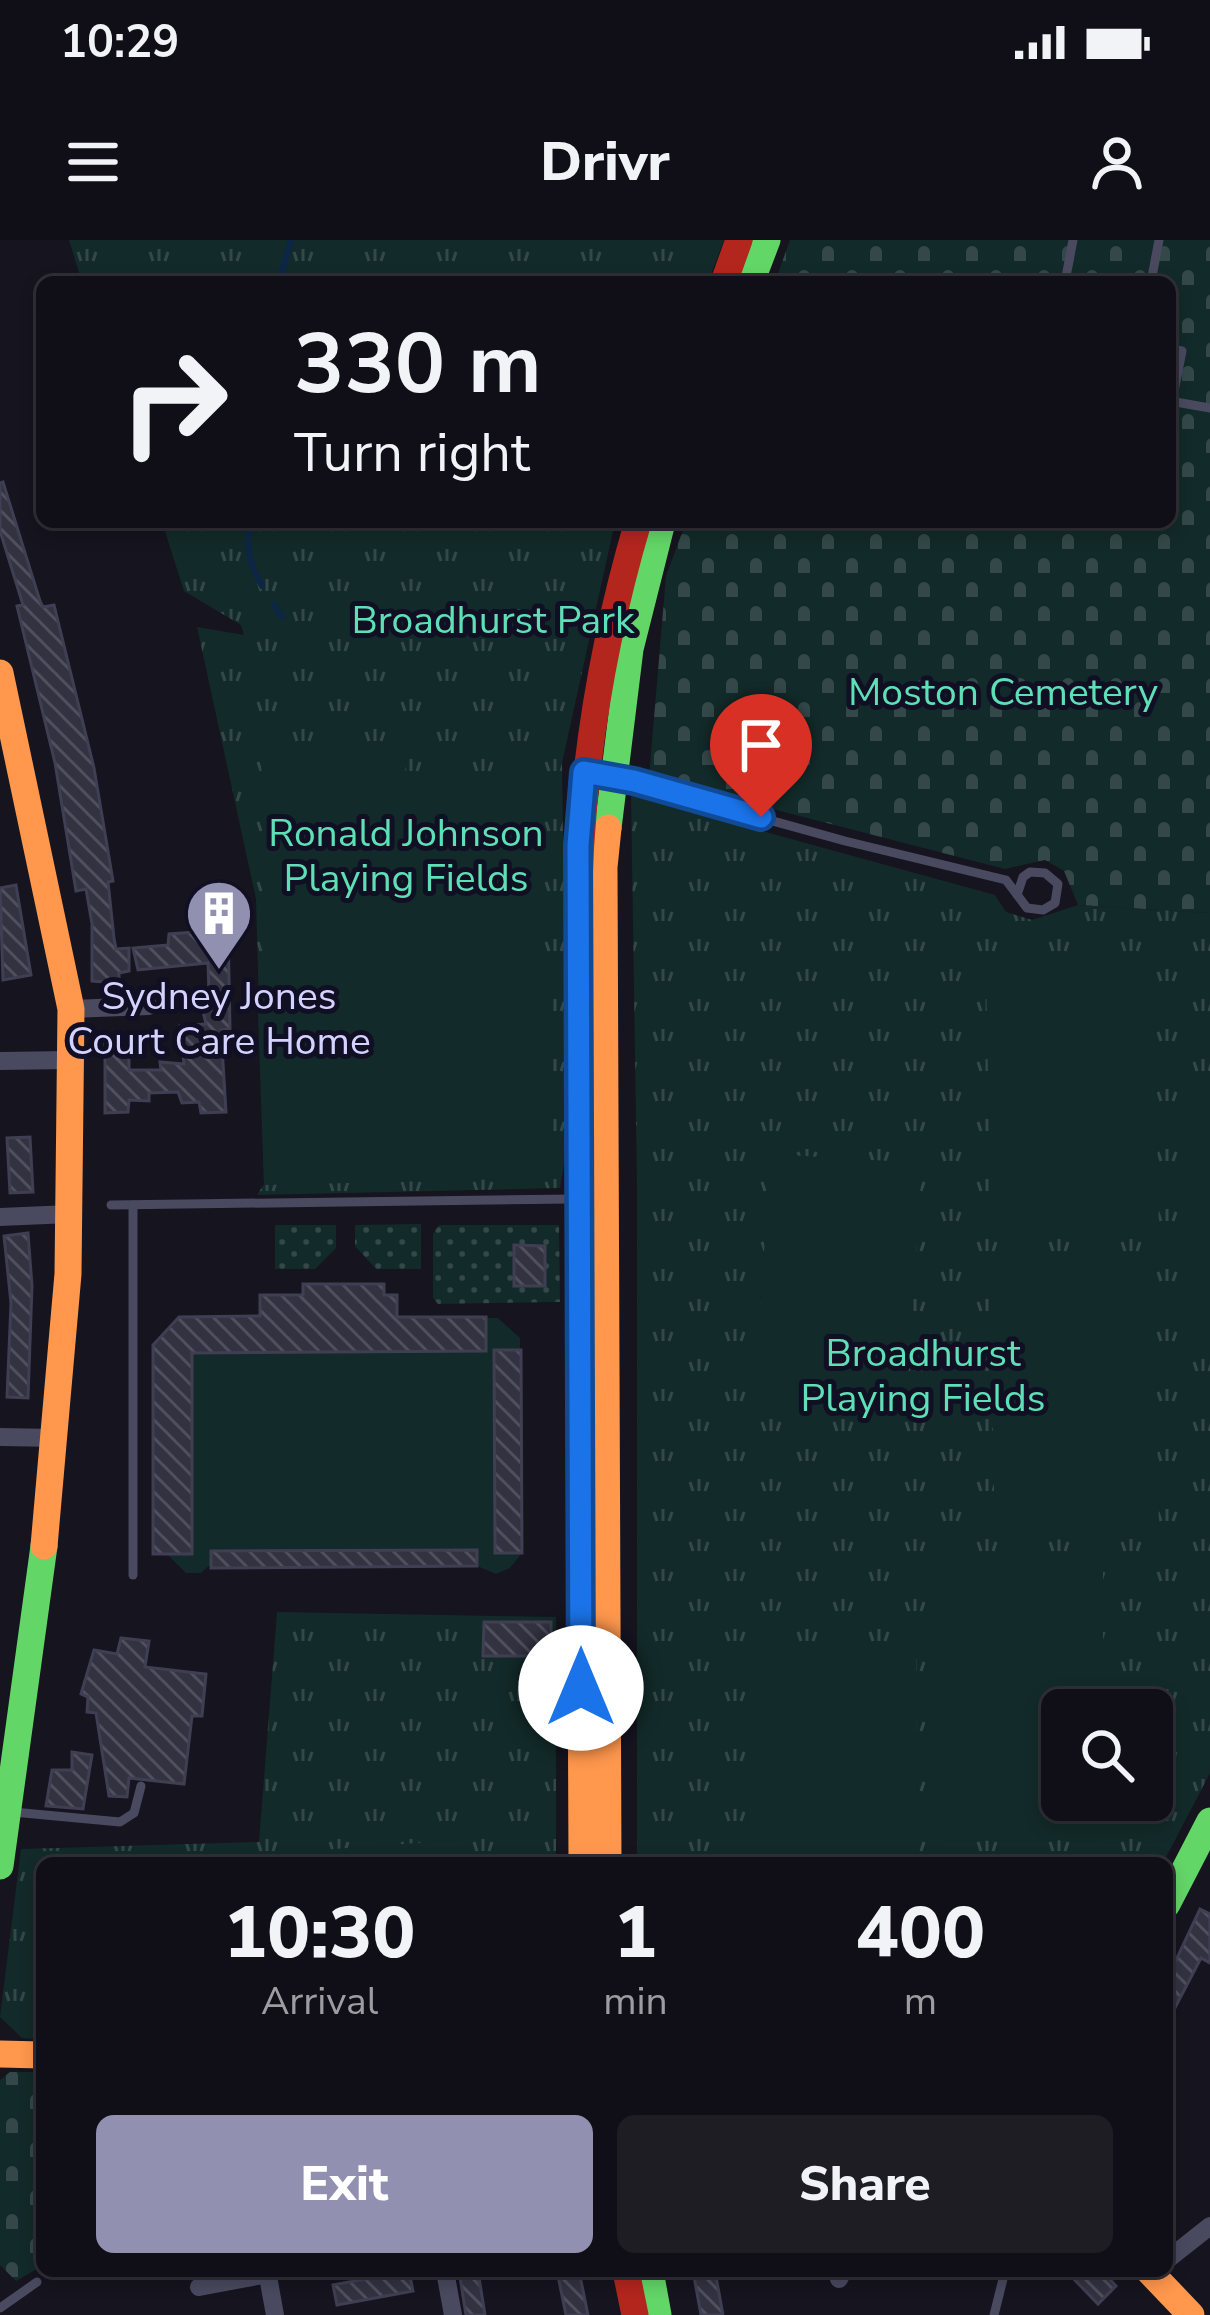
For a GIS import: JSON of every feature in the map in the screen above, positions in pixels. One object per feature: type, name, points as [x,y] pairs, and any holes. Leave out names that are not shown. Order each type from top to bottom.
[{"type":"main road","points":[[726,276],[739,240]]},
{"type":"main road","points":[[753,276],[767,240]]},
{"type":"main road","points":[[608,1857],[578,845],[584,772],[619,635],[637,528]]},
{"type":"main road","points":[[582,1857],[592,1199],[604,866],[619,635],[660,528]]},
{"type":"main road","points":[[0,674],[71,1009],[70,1214],[57,1438],[0,1866]]},
{"type":"main road","points":[[1173,1892],[1210,1821]]},
{"type":"main road","points":[[0,2054],[36,2055]]},
{"type":"main road","points":[[627,2277],[635,2315]]},
{"type":"main road","points":[[651,2277],[658,2315]]},
{"type":"main road","points":[[1161,2277],[1189,2314]]},
{"type":"street","points":[[71,1009],[149,1006]]},
{"type":"street","points":[[0,1061],[68,1060]]},
{"type":"street","points":[[0,1217],[70,1214]]},
{"type":"street","points":[[0,1437],[57,1438]]},
{"type":"street","points":[[1173,2255],[1210,2226]]},
{"type":"street","points":[[199,2287],[248,2277]]},
{"type":"street","points":[[268,2277],[275,2315]]},
{"type":"street","points":[[446,2277],[453,2315]]},
{"type":"lane","points":[[1066,276],[1073,240]]},
{"type":"lane","points":[[1152,276],[1159,240]]},
{"type":"lane","points":[[1176,350],[1182,351],[1176,380]]},
{"type":"lane","points":[[1176,405],[1210,408]]},
{"type":"lane","points":[[584,772],[1006,880],[1037,872],[1054,876],[1058,884],[1055,903],[1043,910],[1028,908],[1006,880]]},
{"type":"lane","points":[[1016,896],[1023,878]]},
{"type":"lane","points":[[111,1205],[592,1199]]},
{"type":"lane","points":[[133,1204],[133,1574]]},
{"type":"lane","points":[[8,1812],[124,1821],[134,1813],[140,1786]]},
{"type":"lane","points":[[994,2315],[1004,2277]]},
{"type":"lane","points":[[0,2308],[37,2282]]},
{"type":"green space","points":[[69,240],[724,240],[710,276],[80,276]]},
{"type":"green space","name":"Moston Cemetery","points":[[790,240],[1210,240],[1210,913],[1078,905],[1064,871],[1045,860],[1005,869],[649,777],[666,576],[684,528],[1176,528],[1176,276],[777,276]]},
{"type":"green space","name":"Ronald Johnson Playing Fields","points":[[164,528],[614,528],[562,763],[567,1146],[560,1188],[257,1195],[264,1184],[256,899],[197,627],[244,635],[241,625],[184,591]]},
{"type":"green space","name":"Ronald Johnson Playing Fields","points":[[404,747],[406,782],[537,778],[542,984],[514,986],[550,986],[553,1178],[264,1185],[257,988],[266,987],[261,748]]},
{"type":"green space","name":"Broadhurst Playing Fields","points":[[631,795],[995,895],[1006,912],[1032,920],[1078,905],[1210,913],[1210,1773],[1166,1857],[637,1857],[637,1185]]},
{"type":"green space","points":[[1154,964],[1159,1237],[991,1240],[986,968]]},
{"type":"green space","points":[[1210,1097],[1210,1349],[1193,1350],[1187,1098]]},
{"type":"green space","points":[[770,1154],[922,1163],[906,1412],[755,1404]]},
{"type":"green space","points":[[421,1224],[421,1269],[376,1269],[355,1246],[355,1225]]},
{"type":"green space","points":[[275,1225],[336,1225],[336,1248],[315,1269],[275,1269]]},
{"type":"green space","points":[[439,1225],[559,1225],[560,1302],[438,1304],[433,1298],[433,1234]]},
{"type":"green space","points":[[1154,1264],[1159,1537],[995,1541],[990,1267]]},
{"type":"green space","points":[[303,1284],[384,1284],[385,1295],[397,1295],[398,1317],[498,1318],[520,1338],[522,1553],[510,1568],[496,1574],[477,1566],[210,1565],[201,1573],[186,1573],[167,1554],[153,1554],[153,1345],[179,1317],[259,1316],[260,1295],[303,1295]]},
{"type":"green space","points":[[938,1566],[1103,1566],[1103,1689],[1041,1689],[1041,1821],[1104,1821],[1104,1840],[939,1841]]},
{"type":"green space","points":[[277,1612],[556,1617],[556,1857],[36,1857],[36,2039],[22,2038],[0,2017],[21,1849],[259,1842]]},
{"type":"green space","points":[[916,1648],[918,1857],[748,1857],[746,1650]]},
{"type":"green space","points":[[457,1840],[457,1857],[307,1857],[307,1851]]},
{"type":"green space","points":[[10,2072],[36,2072],[36,2269],[16,2281],[0,2265],[0,2080]]},
{"type":"building","points":[[3,482],[40,601],[43,607],[54,605],[94,768],[113,881],[108,882],[116,949],[129,948],[129,971],[119,973],[119,983],[92,981],[92,924],[86,889],[76,891],[55,763],[17,606],[23,605],[0,531]]},
{"type":"building","points":[[16,885],[31,975],[3,980],[0,888]]},
{"type":"building","points":[[228,928],[230,1029],[221,1030],[226,1112],[201,1113],[199,1102],[182,1103],[178,1092],[149,1093],[149,1101],[129,1100],[128,1112],[105,1113],[105,1037],[129,1037],[129,1070],[161,1070],[160,1062],[184,1064],[180,1026],[206,1024],[201,1003],[202,995],[209,994],[208,963],[138,970],[133,948],[168,945],[169,934]]},
{"type":"building","points":[[30,1137],[33,1192],[10,1193],[7,1138]]},
{"type":"building","points":[[28,1233],[32,1286],[28,1398],[7,1397],[11,1303],[4,1236]]},
{"type":"building","points":[[514,1245],[545,1246],[545,1286],[514,1286]]},
{"type":"building","points":[[303,1284],[384,1284],[384,1295],[397,1295],[397,1317],[486,1317],[486,1351],[192,1353],[192,1554],[153,1554],[153,1345],[179,1317],[260,1316],[260,1295],[303,1295]]},
{"type":"building","points":[[494,1350],[521,1350],[522,1553],[495,1553]]},
{"type":"building","points":[[477,1550],[477,1566],[211,1568],[211,1551]]},
{"type":"building","points":[[484,1622],[551,1622],[551,1656],[483,1656]]},
{"type":"building","points":[[121,1638],[149,1641],[145,1667],[206,1674],[202,1716],[192,1716],[184,1784],[129,1778],[127,1797],[109,1796],[96,1713],[87,1712],[88,1697],[81,1694],[94,1650],[117,1654]]},
{"type":"building","points":[[72,1752],[92,1755],[83,1809],[46,1806],[52,1770],[72,1770]]},
{"type":"building","points":[[1200,1909],[1210,1914],[1210,1963],[1201,1958],[1173,2012],[1173,1966]]},
{"type":"building","points":[[410,2277],[413,2291],[337,2305],[333,2285]]},
{"type":"building","points":[[460,2277],[479,2277],[485,2315],[466,2315]]},
{"type":"building","points":[[558,2277],[580,2277],[588,2315],[566,2315]]},
{"type":"building","points":[[694,2277],[716,2277],[723,2315],[701,2315]]},
{"type":"building","points":[[1072,2277],[1108,2277],[1116,2286],[1098,2304]]},
{"type":"waterway","points":[[281,276],[291,240]]},
{"type":"waterway","points":[[251,528],[251,563],[262,586]]},
{"type":"waterway","points":[[274,605],[282,617]]},
{"type":"traffic: fast","points":[[753,276],[767,240]]},
{"type":"traffic: fast","points":[[608,828],[630,649],[660,528]]},
{"type":"traffic: fast","points":[[0,1866],[44,1546]]},
{"type":"traffic: fast","points":[[1173,1892],[1210,1821]]},
{"type":"traffic: fast","points":[[651,2277],[658,2315]]},
{"type":"traffic: slow","points":[[0,673],[71,1009],[68,1274],[44,1546]]},
{"type":"traffic: slow","points":[[608,828],[604,867],[608,1857]]},
{"type":"traffic: slow","points":[[578,933],[582,1857]]},
{"type":"traffic: slow","points":[[0,2054],[36,2055]]},
{"type":"traffic: slow","points":[[1155,2277],[1191,2315]]},
{"type":"traffic: jam","points":[[726,276],[739,240]]},
{"type":"traffic: jam","points":[[578,933],[593,725],[636,528]]},
{"type":"traffic: jam","points":[[627,2277],[635,2315]]},
{"type":"place","name":"Sydney Jones Court Care Home","points":[[219,972]]},
{"type":"route","points":[[581,1688],[578,845],[584,772],[761,817]]},
{"type":"park label","name":"Broadhurst Park","points":[[493,620]]}]
